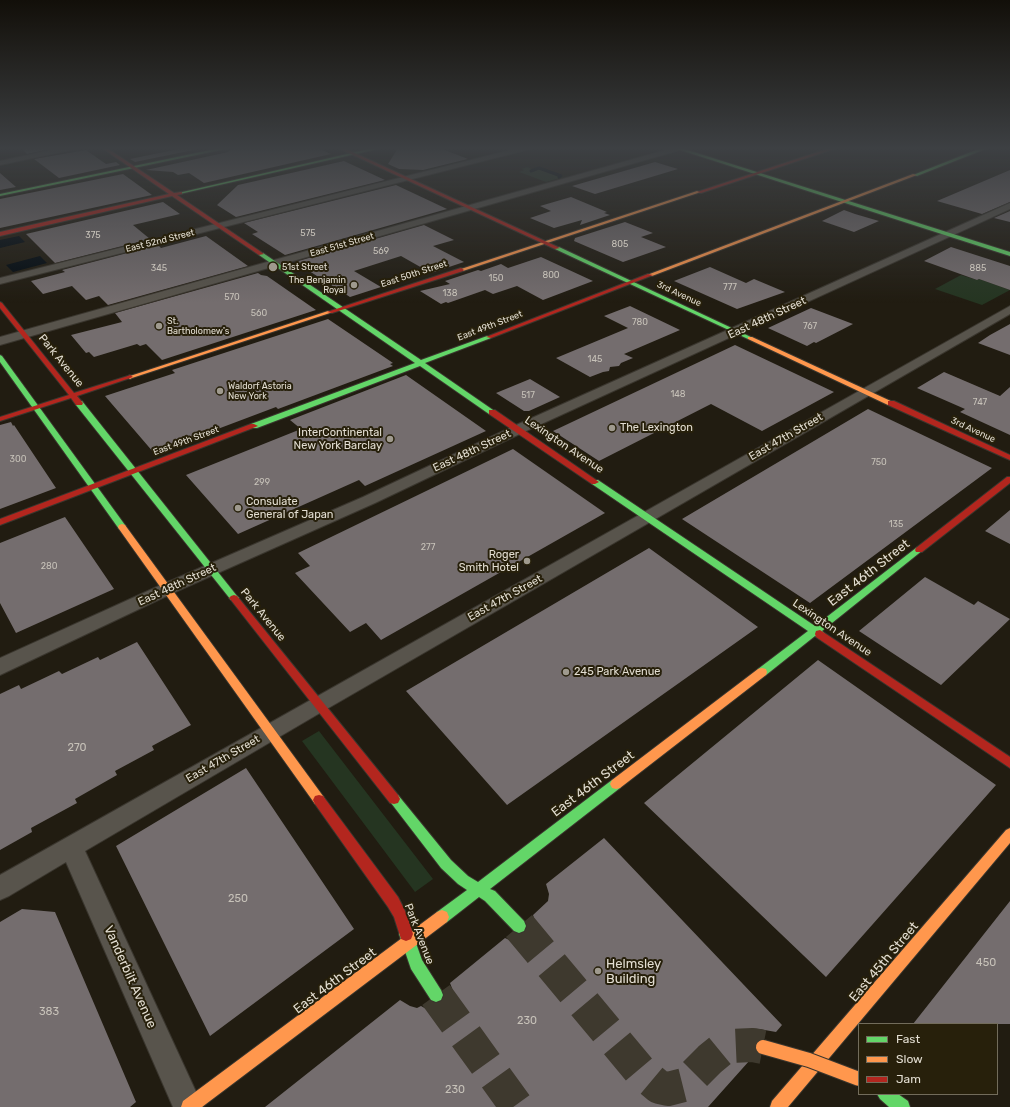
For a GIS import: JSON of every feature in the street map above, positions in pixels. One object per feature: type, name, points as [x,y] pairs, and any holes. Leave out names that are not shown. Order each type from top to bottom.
[{"type":"main road","points":[[0,234],[152,200]]},
{"type":"main road","name":"Lexington Avenue","points":[[180,200],[1010,763]]},
{"type":"main road","name":"3rd Avenue","points":[[452,200],[1010,458]]},
{"type":"main road","name":"East 50th Street","points":[[0,420],[676,200]]},
{"type":"main road","points":[[838,200],[1010,254]]},
{"type":"main road","name":"East 49th Street","points":[[0,522],[851,200]]},
{"type":"main road","name":"Park Avenue","points":[[0,304],[446,864],[462,880],[490,896],[500,904],[520,926]]},
{"type":"main road","name":"Park Avenue","points":[[0,357],[393,902],[400,916],[416,964],[436,995]]},
{"type":"main road","name":"East 46th Street","points":[[188,1107],[409,942],[815,631],[1010,479]]},
{"type":"main road","name":"East 45th Street","points":[[778,1107],[1010,834]]},
{"type":"main road","points":[[763,1047],[809,1060],[858,1079]]},
{"type":"main road","points":[[886,1095],[902,1107]]},
{"type":"street","name":"East 52nd Street","points":[[0,281],[324,200]]},
{"type":"street","name":"East 51st Street","points":[[0,341],[500,200]]},
{"type":"street","name":"East 48th Street","points":[[0,667],[167,589],[369,500],[519,429],[737,332],[1010,206]]},
{"type":"street","name":"East 47th Street","points":[[0,888],[72,848],[318,704],[649,517],[1010,309]]},
{"type":"street","name":"Vanderbilt Avenue","points":[[72,848],[188,1107]]},
{"type":"green space","points":[[961,275],[977,280],[979,279],[1010,290],[982,305],[935,289]]},
{"type":"green space","points":[[319,731],[433,879],[415,892],[302,741]]},
{"type":"shaded area","points":[[19,236],[25,242],[0,248],[0,240]]},
{"type":"shaded area","points":[[40,256],[47,263],[13,272],[6,265]]},
{"type":"building","points":[[0,200],[131,200],[0,228]]},
{"type":"building","points":[[223,200],[306,200],[236,217],[217,205]]},
{"type":"building","points":[[337,200],[427,200],[447,209],[285,255],[252,234],[258,232],[244,223]]},
{"type":"building","points":[[562,200],[577,200],[607,212],[604,213],[610,215],[580,225],[582,220],[554,228],[530,218],[551,211],[540,206]]},
{"type":"building","points":[[940,200],[1010,200],[1010,202],[982,214],[937,201]]},
{"type":"building","points":[[163,202],[180,214],[133,225],[150,239],[55,263],[26,234]]},
{"type":"building","points":[[844,210],[879,221],[854,232],[822,221]]},
{"type":"building","points":[[1010,211],[1010,222],[994,218]]},
{"type":"building","points":[[625,222],[653,233],[641,237],[666,247],[623,262],[574,241],[575,238]]},
{"type":"building","points":[[424,225],[454,240],[433,246],[464,262],[431,273],[401,256],[354,271],[381,287],[350,297],[295,262]]},
{"type":"building","points":[[206,236],[248,266],[108,305],[99,296],[86,300],[72,286],[43,294],[31,281],[65,272],[62,270],[158,245],[161,248]]},
{"type":"building","points":[[951,247],[1010,266],[1010,290],[924,261]]},
{"type":"building","points":[[541,257],[593,281],[543,300],[517,286],[493,294],[485,290],[441,304],[420,291],[450,284],[445,281],[478,270],[481,271],[501,264],[508,268]]},
{"type":"building","points":[[710,267],[746,283],[754,279],[785,292],[737,309],[674,281]]},
{"type":"building","points":[[258,273],[267,276],[316,310],[162,360],[146,344],[140,346],[137,344],[94,357],[89,352],[86,353],[71,335],[122,322],[115,313]]},
{"type":"building","points":[[630,306],[680,330],[624,354],[633,358],[621,363],[619,366],[610,367],[609,371],[590,377],[556,358],[628,328],[604,316]]},
{"type":"building","points":[[811,308],[853,324],[807,346],[768,328]]},
{"type":"building","name":"Waldorf Astoria New York","points":[[328,319],[393,363],[390,364],[393,366],[278,409],[276,407],[154,453],[105,396],[175,373],[172,370]]},
{"type":"building","points":[[1010,324],[1010,355],[978,343],[990,335]]},
{"type":"building","points":[[735,345],[834,392],[762,431],[711,404],[599,461],[553,431]]},
{"type":"building","points":[[944,372],[1000,396],[1010,387],[1010,435],[960,412],[965,409],[917,388]]},
{"type":"building","points":[[406,375],[486,431],[365,486],[359,480],[238,534],[186,475],[301,429],[290,420]]},
{"type":"building","points":[[530,379],[560,397],[529,411],[524,411],[496,393]]},
{"type":"building","points":[[868,409],[992,468],[810,603],[682,519]]},
{"type":"building","points":[[11,422],[56,488],[0,509],[0,425]]},
{"type":"building","points":[[513,449],[605,513],[381,640],[366,623],[350,632],[295,573],[310,566],[298,553]]},
{"type":"building","points":[[1010,510],[1010,544],[985,531]]},
{"type":"building","points":[[65,517],[114,589],[16,633],[0,603],[0,543]]},
{"type":"building","name":"245 Park Avenue","points":[[649,548],[758,627],[507,805],[406,691]]},
{"type":"building","points":[[925,577],[974,605],[978,601],[1010,619],[941,685],[859,631]]},
{"type":"building","points":[[137,642],[191,725],[152,746],[154,750],[115,771],[117,775],[75,799],[77,803],[31,828],[32,832],[0,850],[0,694],[19,685],[21,689],[59,671],[62,674],[98,657],[100,660]]},
{"type":"building","points":[[818,660],[996,785],[826,977],[644,803]]},
{"type":"building","points":[[246,768],[354,929],[210,1036],[116,846]]},
{"type":"building","name":"Helmsley Building","points":[[604,838],[782,1025],[776,1032],[759,1029],[750,1034],[745,1042],[745,1051],[750,1060],[708,1107],[265,1107],[400,1000],[417,1008],[421,1006],[435,1014],[449,1008],[455,996],[450,983],[505,938],[518,944],[532,939],[537,927],[533,915],[548,901],[549,894],[546,884]]},
{"type":"building","points":[[1010,901],[1010,1024],[914,1023]]},
{"type":"building","points":[[22,909],[55,912],[136,1102],[130,1107],[0,1107],[0,922]]},
{"type":"tunnel","points":[[519,926],[641,1072],[659,1087],[668,1089],[684,1085],[710,1059],[721,1050],[731,1046],[753,1045],[763,1047]]},
{"type":"tunnel","points":[[436,995],[517,1107]]},
{"type":"traffic: fast","points":[[839,200],[1010,254]]},
{"type":"traffic: fast","points":[[557,248],[750,338]]},
{"type":"traffic: fast","points":[[261,254],[492,412]]},
{"type":"traffic: fast","points":[[254,426],[489,337]]},
{"type":"traffic: fast","points":[[0,357],[122,527]]},
{"type":"traffic: fast","points":[[79,403],[234,598]]},
{"type":"traffic: fast","points":[[595,482],[820,634]]},
{"type":"traffic: fast","points":[[762,672],[919,550]]},
{"type":"traffic: fast","points":[[442,917],[616,784]]},
{"type":"traffic: fast","points":[[394,799],[446,864],[463,880],[490,896],[519,926]]},
{"type":"traffic: fast","points":[[406,934],[416,964],[436,995]]},
{"type":"traffic: fast","points":[[886,1095],[902,1107]]},
{"type":"traffic: slow","points":[[461,270],[676,200]]},
{"type":"traffic: slow","points":[[650,275],[850,200]]},
{"type":"traffic: slow","points":[[130,377],[330,312]]},
{"type":"traffic: slow","points":[[750,338],[891,403]]},
{"type":"traffic: slow","points":[[122,527],[319,800]]},
{"type":"traffic: slow","points":[[616,784],[762,672]]},
{"type":"traffic: slow","points":[[778,1107],[1010,834]]},
{"type":"traffic: slow","points":[[189,1107],[442,917]]},
{"type":"traffic: slow","points":[[763,1047],[809,1060],[858,1079]]},
{"type":"traffic: jam","points":[[0,234],[151,200]]},
{"type":"traffic: jam","points":[[181,200],[261,254]]},
{"type":"traffic: jam","points":[[452,200],[557,248]]},
{"type":"traffic: jam","points":[[330,312],[461,270]]},
{"type":"traffic: jam","points":[[489,337],[650,275]]},
{"type":"traffic: jam","points":[[0,304],[79,403]]},
{"type":"traffic: jam","points":[[0,419],[130,377]]},
{"type":"traffic: jam","points":[[891,403],[1010,458]]},
{"type":"traffic: jam","points":[[492,412],[595,482]]},
{"type":"traffic: jam","points":[[0,522],[254,426]]},
{"type":"traffic: jam","points":[[919,550],[1010,479]]},
{"type":"traffic: jam","points":[[234,598],[394,799]]},
{"type":"traffic: jam","points":[[820,634],[1010,763]]},
{"type":"traffic: jam","points":[[319,800],[393,902],[400,915],[406,934]]},
{"type":"place","name":"51st Street","points":[[273,267]]},
{"type":"place","name":"The Benjamin Royal","points":[[354,285]]},
{"type":"place","name":"St. Bartholomew's","points":[[159,326]]},
{"type":"place","name":"Waldorf Astoria New York","points":[[220,391]]},
{"type":"place","name":"The Lexington","points":[[612,428]]},
{"type":"place","name":"InterContinental New York Barclay","points":[[390,439]]},
{"type":"place","name":"Consulate General of Japan","points":[[238,508]]},
{"type":"place","name":"Roger Smith Hotel","points":[[527,561]]},
{"type":"place","name":"245 Park Avenue","points":[[566,672]]},
{"type":"place","name":"Helmsley Building","points":[[598,971]]}]
